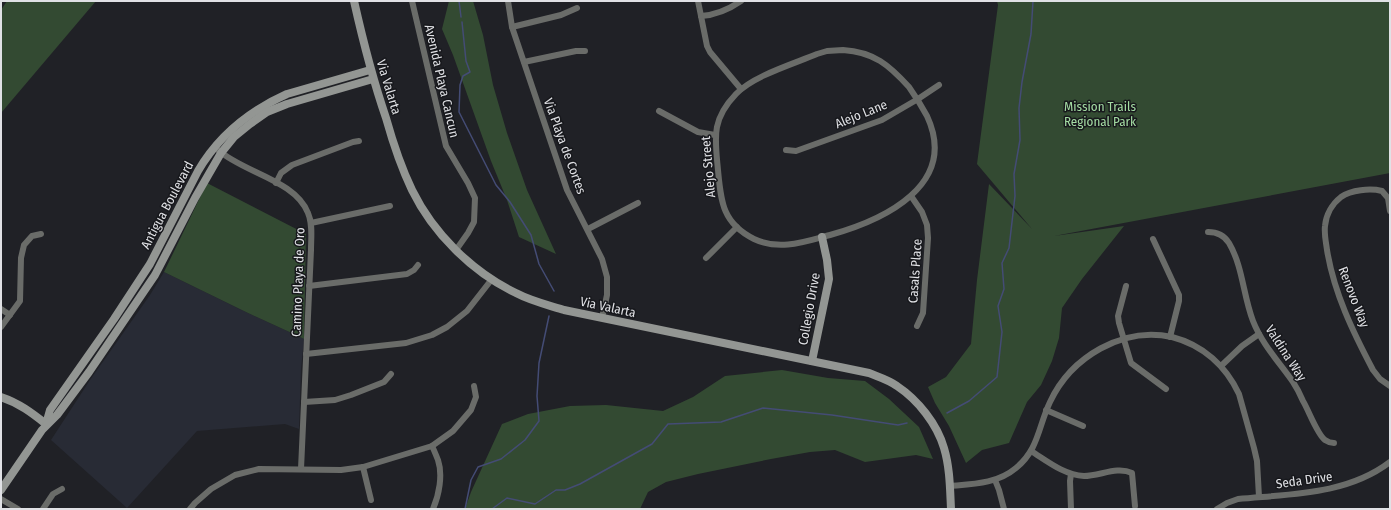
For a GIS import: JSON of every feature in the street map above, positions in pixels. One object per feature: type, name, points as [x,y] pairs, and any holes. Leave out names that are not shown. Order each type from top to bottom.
[{"type":"main road","name":"Via Valarta","points":[[354,1],[370,70],[402,167],[412,191],[429,219],[437,231],[456,250],[492,279],[515,293],[542,304],[602,318],[869,373],[886,379],[912,399],[933,425],[944,448],[947,460],[951,509]]},
{"type":"main road","name":"Antigua Boulevard","points":[[46,424],[50,410],[110,325],[154,257],[198,171],[214,147],[243,119],[276,99],[287,94],[370,70]]},
{"type":"main road","name":"Antigua Boulevard","points":[[1,490],[46,424],[57,415],[113,338],[155,275],[198,192],[221,153],[234,137],[250,124],[286,104],[373,80]]},
{"type":"main road","name":"Collegio Drive","points":[[812,361],[829,279],[822,237]]},
{"type":"main road","points":[[154,257],[160,266]]},
{"type":"main road","points":[[110,325],[110,331],[113,338]]},
{"type":"main road","points":[[1,397],[26,408],[46,424]]},
{"type":"street","name":"Avenida Playa Cancun","points":[[412,1],[446,146],[468,182],[475,198],[474,222],[456,250]]},
{"type":"street","name":"Via Playa de Cortes","points":[[508,1],[512,27],[567,190],[602,259],[607,277],[607,295],[602,318]]},
{"type":"street","points":[[698,1],[707,46],[710,52],[741,89]]},
{"type":"street","points":[[701,16],[709,16],[726,11],[741,1]]},
{"type":"street","points":[[512,27],[561,15],[577,8]]},
{"type":"street","name":"Alejo Street","points":[[850,50],[871,56],[888,65],[918,99],[932,127],[935,150],[933,162],[928,175],[921,186],[911,196],[880,216],[843,231],[822,237],[788,245],[774,245],[753,238],[737,227],[726,213],[721,199],[715,135],[722,112],[741,89],[752,81],[817,54],[827,51],[850,50]]},
{"type":"street","points":[[524,62],[576,51],[585,51]]},
{"type":"street","name":"Alejo Lane","points":[[786,150],[796,151],[882,120],[939,85]]},
{"type":"street","points":[[659,111],[698,132],[715,135]]},
{"type":"street","points":[[276,183],[281,173],[292,165],[359,141]]},
{"type":"street","name":"Camino Playa de Oro","points":[[214,147],[221,153],[250,170],[292,192],[300,199],[309,213],[311,223],[309,317],[301,469]]},
{"type":"street","name":"Renovo Way","points":[[1390,211],[1388,198],[1384,192],[1374,190],[1353,191],[1339,199],[1329,212],[1325,231],[1330,268],[1340,299],[1373,370],[1380,379],[1390,386]]},
{"type":"street","name":"Casals Place","points":[[911,196],[922,212],[927,225],[928,238],[923,313],[917,326]]},
{"type":"street","points":[[588,229],[638,203]]},
{"type":"street","points":[[311,223],[390,206]]},
{"type":"street","points":[[706,258],[737,227]]},
{"type":"street","name":"Valdina Way","points":[[1208,232],[1219,234],[1229,243],[1241,271],[1246,302],[1259,334],[1268,349],[1293,382],[1311,414],[1320,434],[1326,442],[1334,443]]},
{"type":"street","points":[[1,328],[20,301],[21,258],[24,245],[32,236],[41,234]]},
{"type":"street","points":[[1153,239],[1179,295],[1179,301],[1170,337]]},
{"type":"street","points":[[309,286],[408,274],[418,265]]},
{"type":"street","points":[[306,354],[406,343],[432,335],[467,311],[492,279]]},
{"type":"street","points":[[1126,286],[1118,316],[1132,363],[1166,389]]},
{"type":"street","points":[[1,309],[10,315]]},
{"type":"street","points":[[949,486],[985,483],[995,480],[1016,468],[1031,451],[1036,442],[1046,410],[1059,386],[1076,365],[1098,349],[1124,338],[1148,334],[1170,337],[1200,348],[1221,366],[1236,387],[1254,448],[1259,497]]},
{"type":"street","points":[[1221,366],[1242,346],[1259,334]]},
{"type":"street","points":[[304,402],[335,400],[384,382],[391,374]]},
{"type":"street","points":[[190,509],[211,489],[235,475],[260,469],[341,470],[363,467],[432,446],[453,431],[471,410],[476,397],[474,386]]},
{"type":"street","points":[[1046,410],[1083,426]]},
{"type":"street","points":[[432,446],[440,470],[437,499],[433,509]]},
{"type":"street","points":[[1031,451],[1071,474],[1084,476],[1126,470],[1132,473],[1135,506]]},
{"type":"street","name":"Seda Drive","points":[[1217,509],[1238,499],[1343,486],[1358,480],[1390,462]]},
{"type":"street","points":[[363,467],[371,500]]},
{"type":"street","points":[[1071,474],[1071,509]]},
{"type":"street","points":[[995,480],[1004,509]]},
{"type":"street","points":[[43,509],[53,494],[62,489]]},
{"type":"street","points":[[1,499],[18,509]]},
{"type":"shaded area","points":[[164,272],[304,339],[301,369],[299,429],[285,424],[197,431],[127,508],[51,440],[90,380],[150,295]]},
{"type":"green space","points":[[7,1],[96,1],[1,113],[1,10]]},
{"type":"green space","points":[[449,1],[473,1],[483,35],[493,85],[507,133],[527,190],[556,254],[519,237],[507,200],[442,29]]},
{"type":"green space","name":"Mission Trails Regional Park","points":[[997,1],[1390,1],[1390,173],[1054,236],[1124,226],[1082,279],[1062,308],[1059,338],[1052,361],[1041,385],[1027,402],[1009,443],[982,450],[966,463],[949,426],[935,403],[928,387],[946,377],[971,344],[989,184],[1032,229],[977,164],[998,5]]},
{"type":"green space","points":[[207,183],[306,234],[304,339],[164,272]]},
{"type":"green space","points":[[782,370],[828,378],[865,381],[889,399],[919,427],[933,459],[916,455],[865,462],[835,450],[810,452],[698,474],[666,482],[648,492],[640,509],[465,509],[471,492],[502,424],[528,414],[570,406],[606,405],[663,411],[693,397],[725,376]]},
{"type":"waterway","points":[[459,1],[461,17]]},
{"type":"waterway","points":[[947,413],[969,401],[997,377],[1002,332],[998,306],[1004,289],[1002,263],[1009,248],[1015,196],[1014,174],[1020,140],[1019,108],[1022,82],[1031,34],[1033,1]]},
{"type":"waterway","points":[[462,22],[466,61],[470,72],[463,76],[460,85],[459,112],[496,185],[510,202],[531,235],[539,264],[554,291]]},
{"type":"waterway","points":[[465,509],[471,480],[478,467],[501,459],[525,440],[539,421],[537,396],[539,363],[549,316]]},
{"type":"waterway","points":[[492,509],[507,498],[535,504],[556,490],[565,490],[580,484],[652,444],[668,424],[721,422],[763,408],[832,415],[898,425],[907,423]]}]
